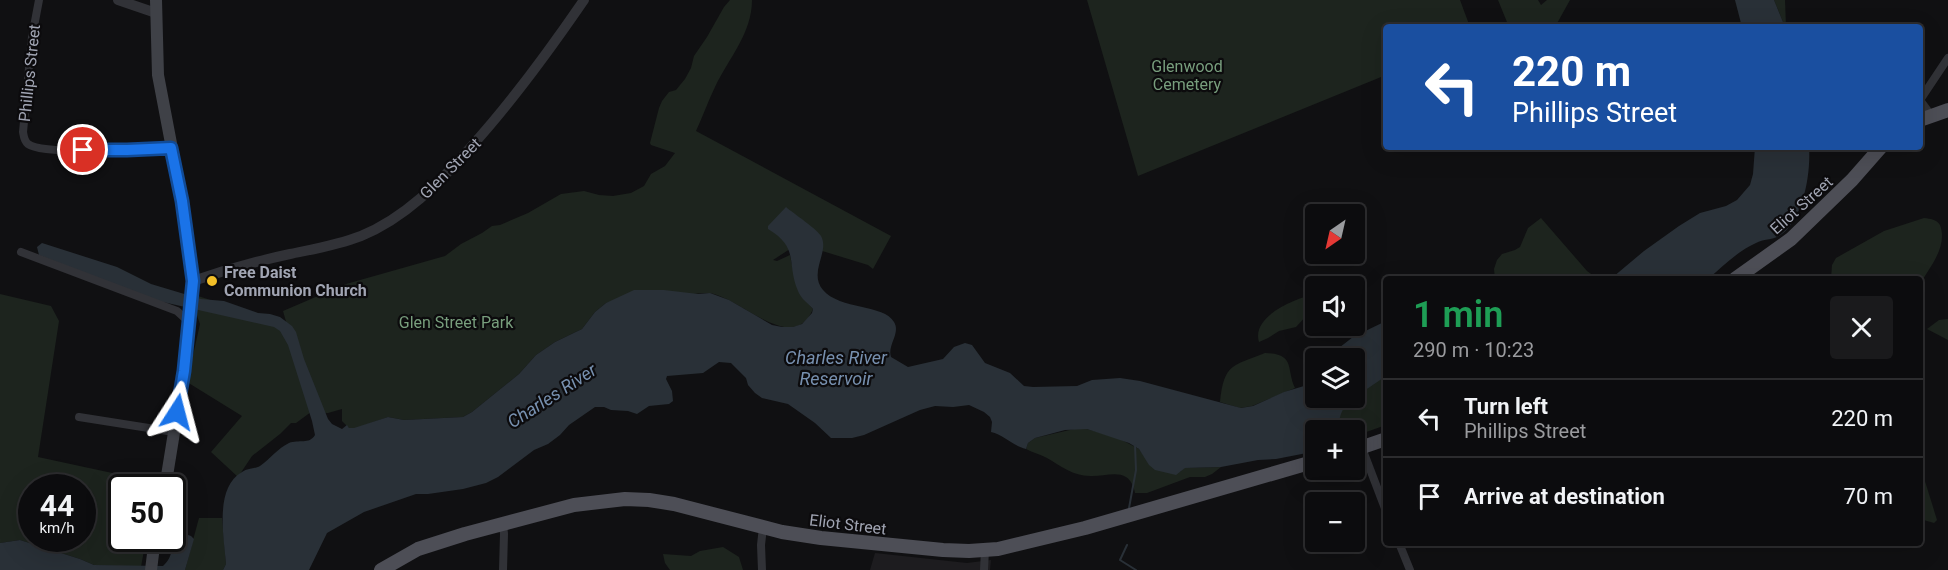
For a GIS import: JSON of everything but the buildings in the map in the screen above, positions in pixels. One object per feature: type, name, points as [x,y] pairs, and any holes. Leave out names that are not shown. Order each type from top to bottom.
[{"type":"main road","points":[[156,0],[158,75],[182,201],[193,286],[167,474]]},
{"type":"main road","points":[[1925,118],[1948,110]]},
{"type":"main road","name":"Eliot Street","points":[[1739,276],[1791,238],[1852,180],[1878,150]]},
{"type":"main road","points":[[1365,446],[1383,440]]},
{"type":"main road","name":"Eliot Street","points":[[381,570],[418,549],[465,534],[574,505],[625,499],[674,504],[807,537],[943,550],[985,550],[1021,544],[1085,528],[1305,464]]},
{"type":"street","name":"Phillips Street","points":[[39,0],[32,37],[22,132],[25,142],[42,149],[171,148]]},
{"type":"street","points":[[118,0],[156,13]]},
{"type":"street","name":"Glen Street","points":[[193,286],[236,266],[322,248],[362,236],[394,218],[446,176],[494,122],[526,82],[584,0]]},
{"type":"street","points":[[1923,96],[1948,58]]},
{"type":"street","points":[[21,252],[190,317]]},
{"type":"street","points":[[80,417],[174,432]]},
{"type":"street","points":[[1365,464],[1383,504]]},
{"type":"street","points":[[502,524],[503,570]]},
{"type":"street","points":[[762,570],[760,545],[763,527]]},
{"type":"street","points":[[1400,546],[1410,570]]},
{"type":"street","points":[[984,570],[985,550]]},
{"type":"shaded area","points":[[875,553],[967,563],[991,560],[990,570],[870,570]]},
{"type":"green space","name":"Glen Street Park","points":[[730,0],[752,0],[751,12],[739,45],[715,87],[696,131],[891,236],[873,269],[868,265],[796,245],[773,260],[777,261],[790,255],[798,284],[813,309],[804,322],[792,327],[779,326],[764,320],[720,296],[708,293],[606,303],[595,312],[582,329],[555,342],[536,355],[519,374],[463,417],[404,420],[388,417],[354,429],[349,428],[342,421],[342,409],[328,413],[311,412],[296,423],[291,423],[252,456],[238,477],[211,452],[242,416],[187,382],[200,324],[189,293],[287,325],[283,311],[346,284],[445,256],[492,226],[528,213],[561,194],[584,191],[613,196],[631,193],[644,186],[651,174],[665,166],[675,153],[650,143],[662,101],[685,79],[694,56]]},
{"type":"green space","name":"Glenwood Cemetery","points":[[1087,0],[1460,0],[1469,24],[1383,24],[1383,76],[1138,176]]},
{"type":"green space","points":[[1498,0],[1538,0],[1541,5],[1547,0],[1570,0],[1557,24],[1508,24]]},
{"type":"green space","points":[[1774,0],[1785,0],[1786,24],[1784,24]]},
{"type":"green space","points":[[1541,218],[1594,276],[1495,276],[1497,260],[1502,254],[1520,247],[1528,228]]},
{"type":"green space","points":[[1924,218],[1935,220],[1940,225],[1942,241],[1940,248],[1923,279],[1923,276],[1831,276],[1832,265],[1836,258],[1884,231]]},
{"type":"green space","points":[[0,294],[51,306],[59,321],[38,457],[117,474],[108,474],[108,552],[144,552],[141,567],[94,565],[58,552],[96,552],[96,474],[18,474],[18,540],[0,543]]},
{"type":"green space","points":[[1305,297],[1305,317],[1296,327],[1279,331],[1259,342],[1258,333],[1268,316]]},
{"type":"green space","points":[[1948,319],[1948,340],[1927,329],[1939,320]]},
{"type":"green space","points":[[1265,353],[1282,356],[1286,360],[1295,388],[1252,406],[1240,408],[1220,402],[1224,380],[1232,368]]},
{"type":"green space","points":[[1383,378],[1383,426],[1365,432],[1365,420],[1339,420],[1343,408],[1365,408],[1365,388]]},
{"type":"green space","points":[[1074,429],[1087,429],[1118,438],[1139,449],[1144,456],[1180,472],[1184,468],[1221,467],[1205,477],[1190,477],[1147,493],[1135,493],[1131,482],[1122,475],[1078,474],[1026,449],[1028,443],[1035,438]]},
{"type":"green space","points":[[1923,475],[1937,520],[1934,523],[1923,520]]},
{"type":"green space","points":[[199,518],[222,518],[226,564],[223,570],[185,570]]},
{"type":"green space","points":[[723,547],[739,557],[743,570],[670,570],[663,554],[691,556],[700,551]]},
{"type":"water","points":[[1735,0],[1774,0],[1784,24],[1741,24]]},
{"type":"water","points":[[1755,150],[1809,150],[1807,183],[1800,208],[1794,220],[1779,236],[1743,250],[1711,276],[1614,276],[1644,251],[1700,213],[1726,206],[1737,200],[1750,185]]},
{"type":"water","name":"Charles River Reservoir","points":[[786,207],[821,236],[823,249],[818,276],[823,290],[840,301],[889,316],[896,326],[891,357],[908,367],[943,359],[954,347],[965,343],[972,345],[985,363],[1010,373],[1024,386],[1077,386],[1092,380],[1120,378],[1140,381],[1241,408],[1253,406],[1305,385],[1305,408],[1345,408],[1339,420],[1305,420],[1305,453],[1221,467],[1185,468],[1176,475],[1155,470],[1139,449],[1129,443],[1087,429],[1065,430],[1035,438],[1028,443],[1026,449],[1021,448],[991,432],[990,417],[969,405],[935,406],[920,410],[864,435],[852,438],[831,438],[815,423],[788,404],[762,398],[755,393],[748,385],[746,378],[731,363],[719,362],[703,373],[667,376],[673,401],[669,404],[649,406],[637,414],[595,407],[569,425],[548,444],[534,450],[498,477],[486,483],[463,489],[416,494],[364,512],[327,533],[309,570],[223,570],[226,564],[223,527],[224,501],[233,479],[244,471],[260,466],[285,445],[310,440],[315,435],[288,345],[280,331],[274,327],[154,300],[39,255],[37,247],[42,243],[117,267],[151,284],[201,299],[224,301],[258,313],[280,317],[296,332],[304,359],[328,419],[342,429],[347,425],[349,428],[354,428],[388,417],[404,420],[463,417],[519,374],[536,355],[555,342],[582,329],[595,312],[606,303],[634,290],[710,293],[729,300],[772,325],[793,327],[802,324],[813,309],[798,291],[788,250],[778,236],[768,229],[768,226]]},
{"type":"water","points":[[1383,322],[1383,378],[1365,390],[1365,348],[1339,348],[1355,336],[1365,336],[1365,331]]},
{"type":"water","points":[[186,534],[194,539],[185,570],[0,570],[0,543],[18,540],[18,552],[58,552],[94,565],[163,566],[171,552],[186,552]]},
{"type":"waterway","points":[[1129,508],[1136,470],[1135,445]]},
{"type":"waterway","points":[[1127,545],[1120,560],[1136,570]]},
{"type":"place","name":"Free Daist Communion Church","points":[[212,281]]},
{"type":"route","points":[[83,150],[171,148],[182,201],[193,281],[184,371],[177,412]]},
{"type":"water label","name":"Charles River","points":[[552,396]]}]
